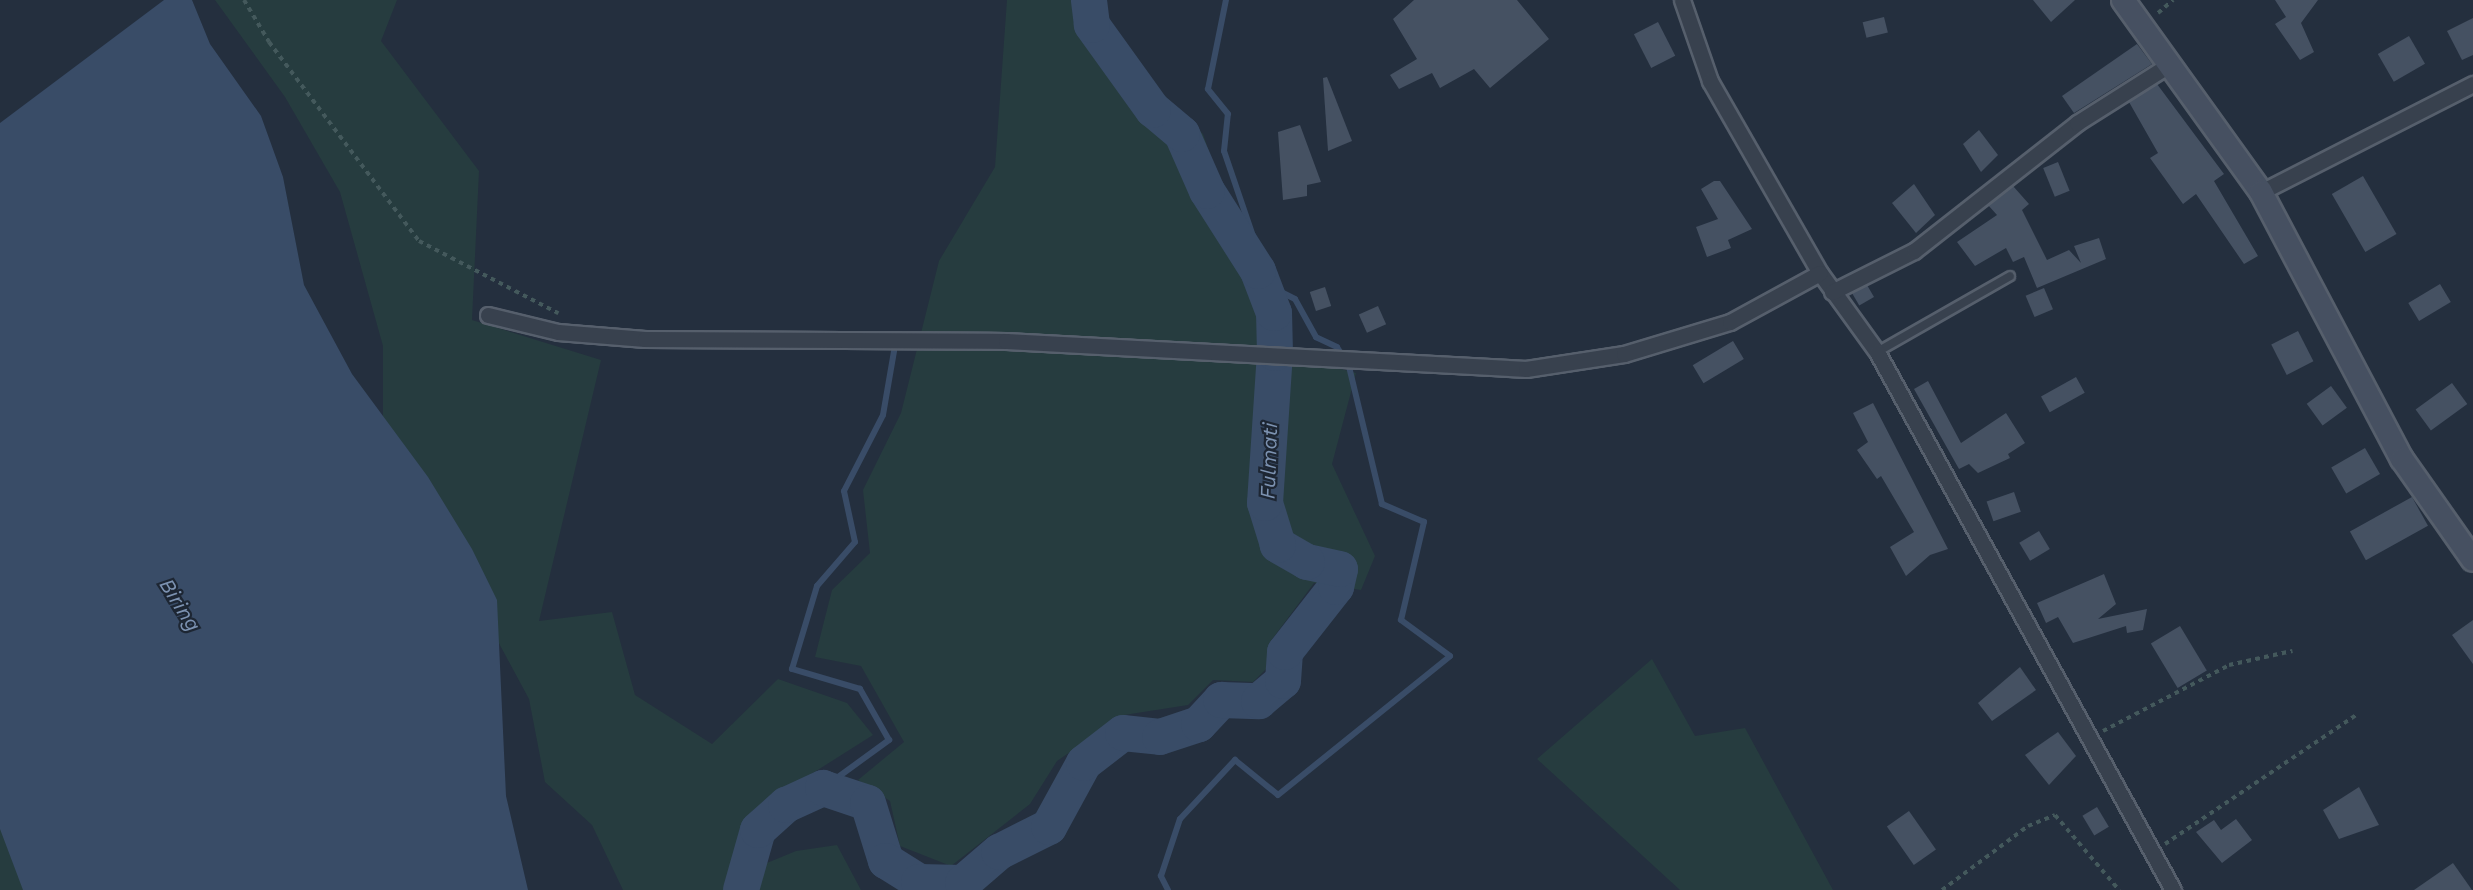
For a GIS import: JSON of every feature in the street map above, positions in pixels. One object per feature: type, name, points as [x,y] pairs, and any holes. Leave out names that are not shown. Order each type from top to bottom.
[{"type":"street","points":[[1682,0],[1710,81],[1832,292],[1877,352],[2173,890]]},
{"type":"street","points":[[2123,0],[2172,63],[2261,192],[2402,459],[2473,560]]},
{"type":"street","points":[[1832,292],[1914,251],[2059,136],[2172,63]]},
{"type":"street","points":[[2261,192],[2473,84]]},
{"type":"street","points":[[488,315],[558,332],[645,339],[1006,341],[1336,361],[1526,369],[1624,354],[1730,322],[1821,273]]},
{"type":"lane","points":[[1877,352],[2010,276]]},
{"type":"path","points":[[244,0],[269,42],[419,242],[561,315]]},
{"type":"path","points":[[2090,739],[2229,665],[2292,651]]},
{"type":"path","points":[[2152,852],[2358,714]]},
{"type":"path","points":[[1941,890],[2028,826],[2055,814],[2119,890]]},
{"type":"green space","points":[[215,0],[397,0],[381,41],[479,171],[472,320],[601,360],[539,621],[612,612],[635,695],[712,744],[778,679],[847,703],[873,735],[764,804],[740,829],[728,879],[796,851],[837,845],[861,890],[623,890],[592,825],[545,782],[529,699],[383,428],[383,346],[340,192],[285,97]]},
{"type":"green space","points":[[1007,0],[1089,0],[1092,25],[1203,134],[1267,320],[1265,349],[1356,373],[1332,464],[1375,556],[1361,590],[1314,583],[1270,642],[1266,669],[1253,682],[1213,680],[1188,705],[1124,715],[1057,761],[1030,804],[951,866],[900,846],[890,801],[858,780],[904,742],[861,666],[815,657],[832,590],[870,553],[863,490],[901,413],[939,261],[995,167]]},
{"type":"green space","points":[[1652,659],[1695,736],[1745,728],[1833,890],[1680,890],[1537,759]]},
{"type":"green space","points":[[0,755],[54,890],[0,890]]},
{"type":"water","name":"Biring","points":[[164,0],[192,0],[210,44],[261,116],[283,177],[304,285],[352,374],[428,477],[472,549],[497,600],[506,796],[528,890],[23,890],[0,829],[0,123]]},
{"type":"building","points":[[1414,0],[1517,0],[1549,39],[1490,88],[1474,69],[1440,88],[1432,73],[1399,89],[1390,75],[1417,59],[1393,19]]},
{"type":"building","points":[[2033,0],[2075,0],[2051,22]]},
{"type":"building","points":[[2275,0],[2318,0],[2301,23],[2314,52],[2300,60],[2275,24],[2286,17]]},
{"type":"building","points":[[1884,17],[1888,33],[1867,38],[1863,22]]},
{"type":"building","points":[[2473,18],[2473,55],[2462,60],[2447,31]]},
{"type":"building","points":[[1658,22],[1675,56],[1651,68],[1634,34]]},
{"type":"building","points":[[2409,36],[2425,64],[2394,82],[2378,54]]},
{"type":"building","points":[[2137,44],[2152,64],[2074,113],[2062,96]]},
{"type":"building","points":[[1327,77],[1352,141],[1328,151],[1323,78]]},
{"type":"building","points":[[2157,84],[2224,174],[2214,181],[2258,256],[2244,264],[2196,194],[2183,204],[2150,158],[2158,153],[2129,102]]},
{"type":"building","points":[[1300,125],[1321,182],[1307,185],[1307,196],[1283,200],[1278,132]]},
{"type":"building","points":[[1979,130],[1998,155],[1981,172],[1963,144]]},
{"type":"building","points":[[2058,162],[2070,191],[2055,197],[2043,168]]},
{"type":"building","points":[[2363,176],[2396,234],[2365,252],[2332,194]]},
{"type":"building","points":[[1714,181],[1720,181],[1752,229],[1728,240],[1731,248],[1707,257],[1696,227],[1718,219],[1701,189]]},
{"type":"building","points":[[1914,184],[1935,215],[1916,233],[1892,203]]},
{"type":"building","points":[[2013,186],[2029,204],[2022,210],[2047,260],[2069,250],[2081,263],[2074,246],[2099,238],[2106,259],[2037,288],[2024,257],[2013,262],[2006,248],[1975,266],[1957,242],[1997,215],[1988,205]]},
{"type":"building","points":[[2440,284],[2451,302],[2419,321],[2408,303]]},
{"type":"building","points":[[1867,285],[1874,297],[1859,306],[1852,294]]},
{"type":"building","points":[[1325,287],[1331,306],[1316,311],[1310,292]]},
{"type":"building","points":[[2044,288],[2053,309],[2035,317],[2026,296]]},
{"type":"building","points":[[1378,306],[1386,324],[1367,333],[1359,315]]},
{"type":"building","points":[[2298,331],[2313,361],[2287,375],[2271,345]]},
{"type":"building","points":[[1733,341],[1744,359],[1704,383],[1693,365]]},
{"type":"building","points":[[2076,377],[2085,393],[2050,412],[2041,396]]},
{"type":"building","points":[[1928,381],[1961,443],[2006,413],[2025,443],[2008,454],[2010,458],[1978,473],[1969,464],[1959,469],[1914,389]]},
{"type":"building","points":[[2452,383],[2467,404],[2431,430],[2416,409]]},
{"type":"building","points":[[2331,386],[2347,408],[2323,425],[2307,404]]},
{"type":"building","points":[[1873,403],[1948,549],[1930,555],[1906,576],[1890,547],[1914,532],[1881,476],[1877,479],[1857,450],[1868,442],[1853,413]]},
{"type":"building","points":[[2365,448],[2380,474],[2346,493],[2331,468]]},
{"type":"building","points":[[2014,492],[2021,512],[1993,521],[1987,501]]},
{"type":"building","points":[[2412,497],[2428,526],[2366,560],[2350,531]]},
{"type":"building","points":[[2039,531],[2050,549],[2030,561],[2019,543]]},
{"type":"building","points":[[2104,574],[2116,604],[2098,619],[2147,609],[2143,630],[2127,633],[2126,626],[2073,643],[2058,617],[2046,623],[2037,603]]},
{"type":"building","points":[[2473,620],[2473,664],[2452,635]]},
{"type":"building","points":[[2180,626],[2207,671],[2178,688],[2151,644]]},
{"type":"building","points":[[2020,667],[2036,690],[1992,721],[1978,703]]},
{"type":"building","points":[[2058,732],[2076,756],[2049,785],[2025,755]]},
{"type":"building","points":[[2359,787],[2379,825],[2339,839],[2323,810]]},
{"type":"building","points":[[2097,807],[2109,827],[2094,835],[2082,816]]},
{"type":"building","points":[[1909,811],[1936,850],[1914,865],[1887,826]]},
{"type":"building","points":[[2236,819],[2252,840],[2222,863],[2196,832],[2214,820],[2221,830]]},
{"type":"building","points":[[2453,863],[2472,890],[2414,890]]},
{"type":"waterway","name":"Fulmati","points":[[741,890],[758,830],[786,805],[823,788],[868,803],[886,861],[919,882],[963,883],[999,852],[1049,827],[1084,763],[1123,733],[1160,737],[1199,724],[1221,700],[1259,701],[1283,681],[1285,652],[1336,587],[1340,569],[1307,562],[1278,545],[1265,503],[1275,353],[1274,313],[1258,271],[1207,191],[1182,134],[1153,110],[1092,25],[1089,0]]},
{"type":"waterway","points":[[1168,890],[1161,876],[1180,819],[1235,760],[1278,795],[1450,656],[1401,620],[1424,522],[1382,504],[1349,367],[1337,347],[1316,337],[1295,299],[1262,282],[1255,242],[1224,151],[1228,114],[1208,89],[1226,0]]},
{"type":"waterway","points":[[823,788],[889,740],[860,689],[792,669],[817,586],[855,542],[844,491],[883,415],[894,351]]}]
